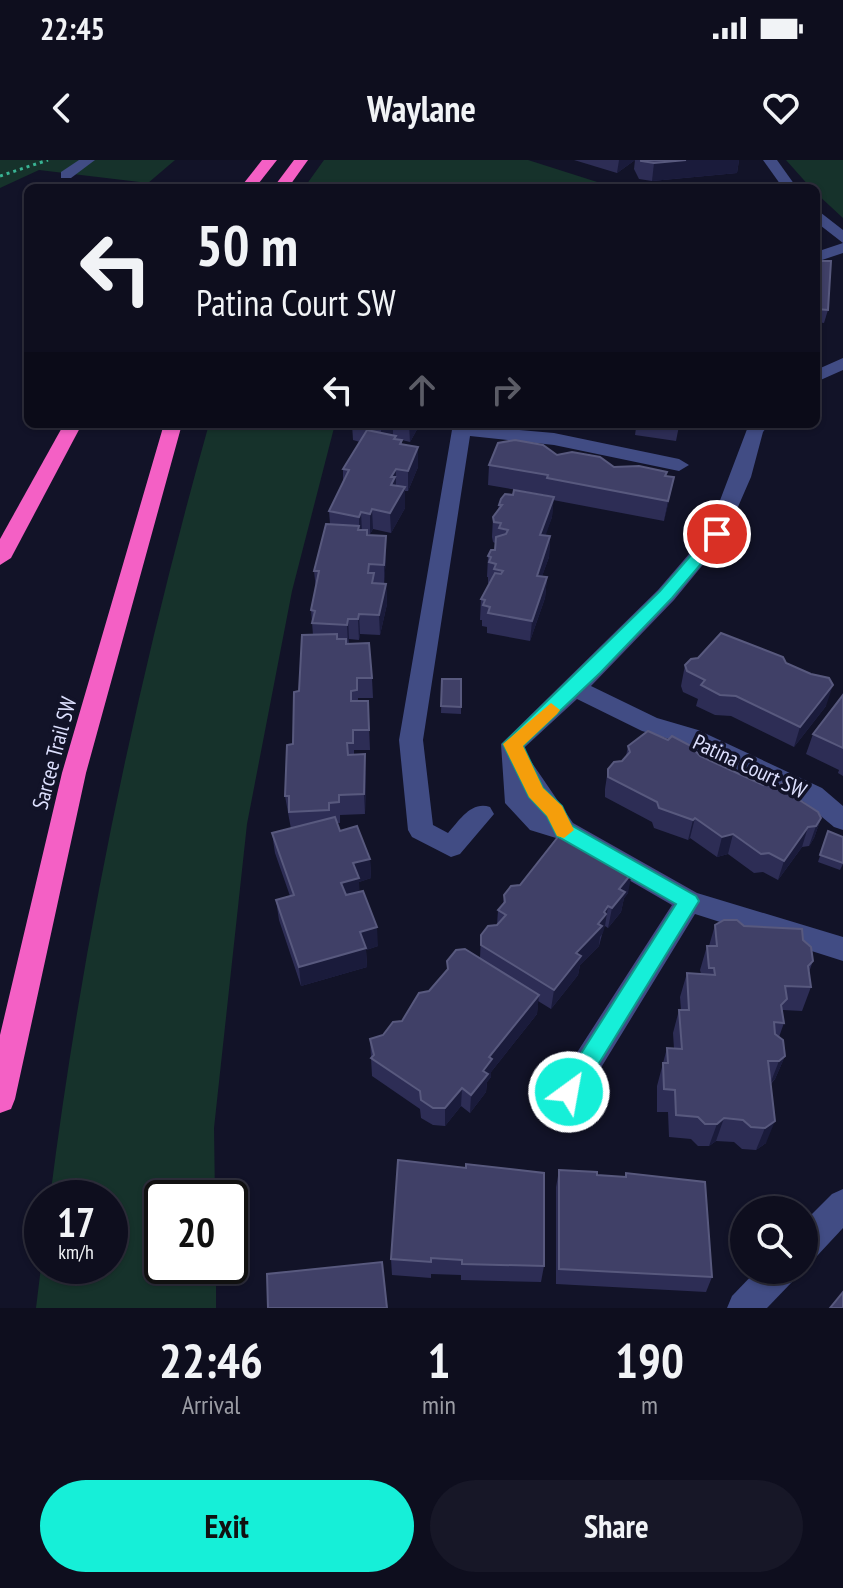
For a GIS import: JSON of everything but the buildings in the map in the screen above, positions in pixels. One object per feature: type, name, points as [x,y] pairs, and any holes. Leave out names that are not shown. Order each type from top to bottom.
[{"type":"highway","points":[[250,184],[270,160]]},
{"type":"highway","points":[[283,184],[301,160]]},
{"type":"highway","points":[[0,558],[71,428]]},
{"type":"highway","name":"Sarcee Trail SW","points":[[0,1099],[74,773],[172,428]]},
{"type":"street","points":[[66,175],[88,160]]},
{"type":"street","points":[[770,160],[787,184]]},
{"type":"street","points":[[820,218],[843,238]]},
{"type":"street","points":[[820,247],[843,246]]},
{"type":"street","points":[[820,255],[843,246]]},
{"type":"street","points":[[820,375],[843,363]]},
{"type":"street","points":[[461,428],[411,740],[421,830],[451,847],[481,814]]},
{"type":"street","points":[[475,428],[554,439],[679,465]]},
{"type":"street","points":[[756,428],[741,477],[717,534],[666,595],[575,688],[513,744],[518,803],[539,823],[564,830],[689,901],[843,949]]},
{"type":"street","name":"Patina Court SW","points":[[575,688],[650,725],[690,736],[813,795],[843,820]]},
{"type":"street","points":[[569,1092],[689,901]]},
{"type":"street","points":[[818,1231],[843,1205]]},
{"type":"street","points":[[744,1308],[767,1284]]},
{"type":"path","points":[[0,176],[48,160]]},
{"type":"green space","points":[[0,160],[175,160],[148,183],[39,170],[0,188]]},
{"type":"green space","points":[[324,160],[528,160],[603,184],[307,184]]},
{"type":"green space","points":[[786,160],[843,160],[843,218],[820,197],[820,184],[807,184]]},
{"type":"green space","points":[[208,428],[334,428],[292,591],[247,824],[214,1128],[215,1180],[144,1180],[144,1284],[216,1284],[216,1308],[36,1308],[39,1284],[128,1284],[128,1180],[52,1180],[96,905],[159,615]]},
{"type":"slow traffic","points":[[551,710],[513,744],[536,792],[555,812],[564,830]]},
{"type":"route","points":[[569,1092],[689,901],[564,830],[555,812],[536,792],[513,744],[575,688],[666,595],[717,534]]}]
